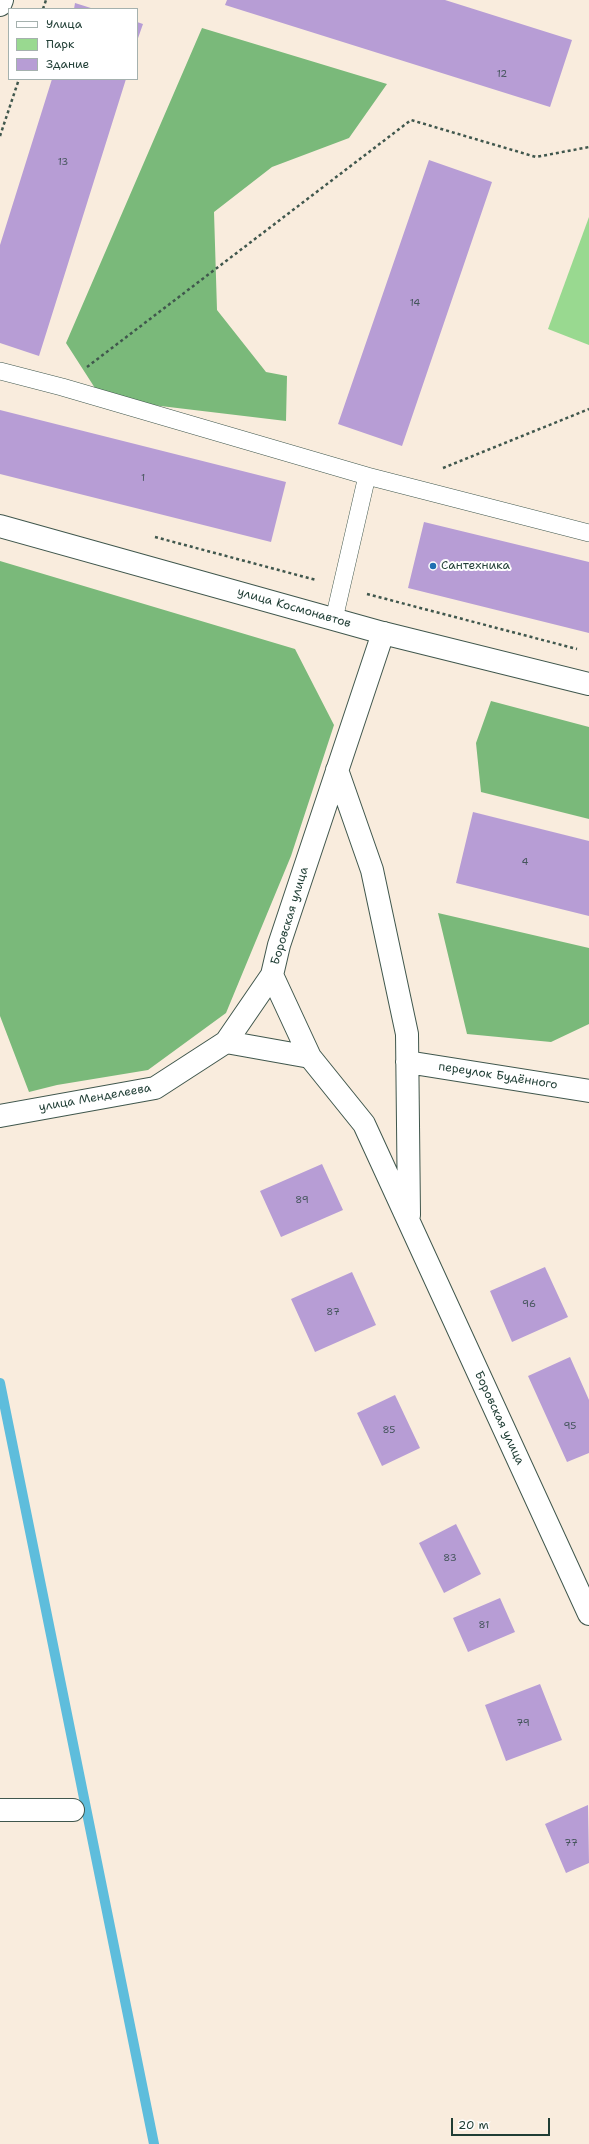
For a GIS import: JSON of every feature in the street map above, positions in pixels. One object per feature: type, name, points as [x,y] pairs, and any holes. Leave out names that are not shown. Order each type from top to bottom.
[{"type":"street","points":[[0,5],[2,0]]},
{"type":"street","name":"улица Космонавтов","points":[[0,526],[383,633],[589,684]]},
{"type":"street","name":"Боровская улица","points":[[383,633],[279,945],[272,975],[310,1057],[364,1124],[589,1614]]},
{"type":"street","name":"Боровская улица","points":[[337,770],[372,870],[407,1034],[409,1222]]},
{"type":"street","name":"улица Менделеева","points":[[0,1116],[155,1088],[226,1042],[272,975]]},
{"type":"street","points":[[226,1042],[310,1057]]},
{"type":"street","name":"переулок Будённого","points":[[407,1062],[589,1091]]},
{"type":"street","points":[[0,1810],[73,1810]]},
{"type":"lane","points":[[0,371],[62,387],[367,476],[589,533]]},
{"type":"lane","points":[[334,619],[367,476]]},
{"type":"path","points":[[0,136],[19,80]]},
{"type":"path","points":[[62,387],[411,120],[536,157],[589,147]]},
{"type":"path","points":[[401,485],[589,410]]},
{"type":"path","points":[[152,536],[581,650]]},
{"type":"green space","points":[[202,28],[387,84],[349,138],[272,167],[214,212],[217,310],[266,372],[287,376],[286,421],[102,399],[66,343]]},
{"type":"green space","points":[[589,217],[589,345],[548,329]]},
{"type":"green space","points":[[0,561],[295,649],[334,725],[291,856],[226,1013],[148,1070],[57,1085],[29,1092],[0,1016]]},
{"type":"green space","points":[[491,701],[589,727],[589,819],[481,792],[476,743]]},
{"type":"green space","points":[[438,913],[589,948],[589,1024],[551,1042],[467,1034]]},
{"type":"building","points":[[227,0],[445,0],[572,40],[550,107],[225,5]]},
{"type":"building","points":[[75,3],[91,8],[74,8]]},
{"type":"building","points":[[138,22],[143,24],[138,38]]},
{"type":"building","points":[[52,80],[126,80],[39,356],[0,343],[0,245]]},
{"type":"building","points":[[429,160],[492,182],[402,446],[338,424]]},
{"type":"building","points":[[0,410],[286,482],[271,542],[0,474]]},
{"type":"building","points":[[424,522],[589,562],[589,633],[408,588]]},
{"type":"building","points":[[473,812],[589,841],[589,916],[456,883]]},
{"type":"building","points":[[322,1164],[343,1210],[281,1237],[260,1191]]},
{"type":"building","points":[[545,1267],[568,1317],[512,1342],[490,1291]]},
{"type":"building","points":[[352,1272],[376,1325],[315,1352],[291,1299]]},
{"type":"building","points":[[570,1357],[589,1400],[589,1453],[567,1462],[528,1376]]},
{"type":"building","points":[[395,1395],[420,1448],[382,1466],[357,1413]]},
{"type":"building","points":[[456,1524],[481,1574],[444,1593],[419,1543]]},
{"type":"building","points":[[500,1598],[515,1632],[468,1652],[453,1618]]},
{"type":"building","points":[[540,1684],[562,1740],[506,1761],[485,1705]]},
{"type":"building","points":[[588,1805],[589,1863],[566,1873],[545,1824]]},
{"type":"waterway","points":[[0,1383],[154,2144]]},
{"type":"place","name":"Сантехника","points":[[433,566]]}]
